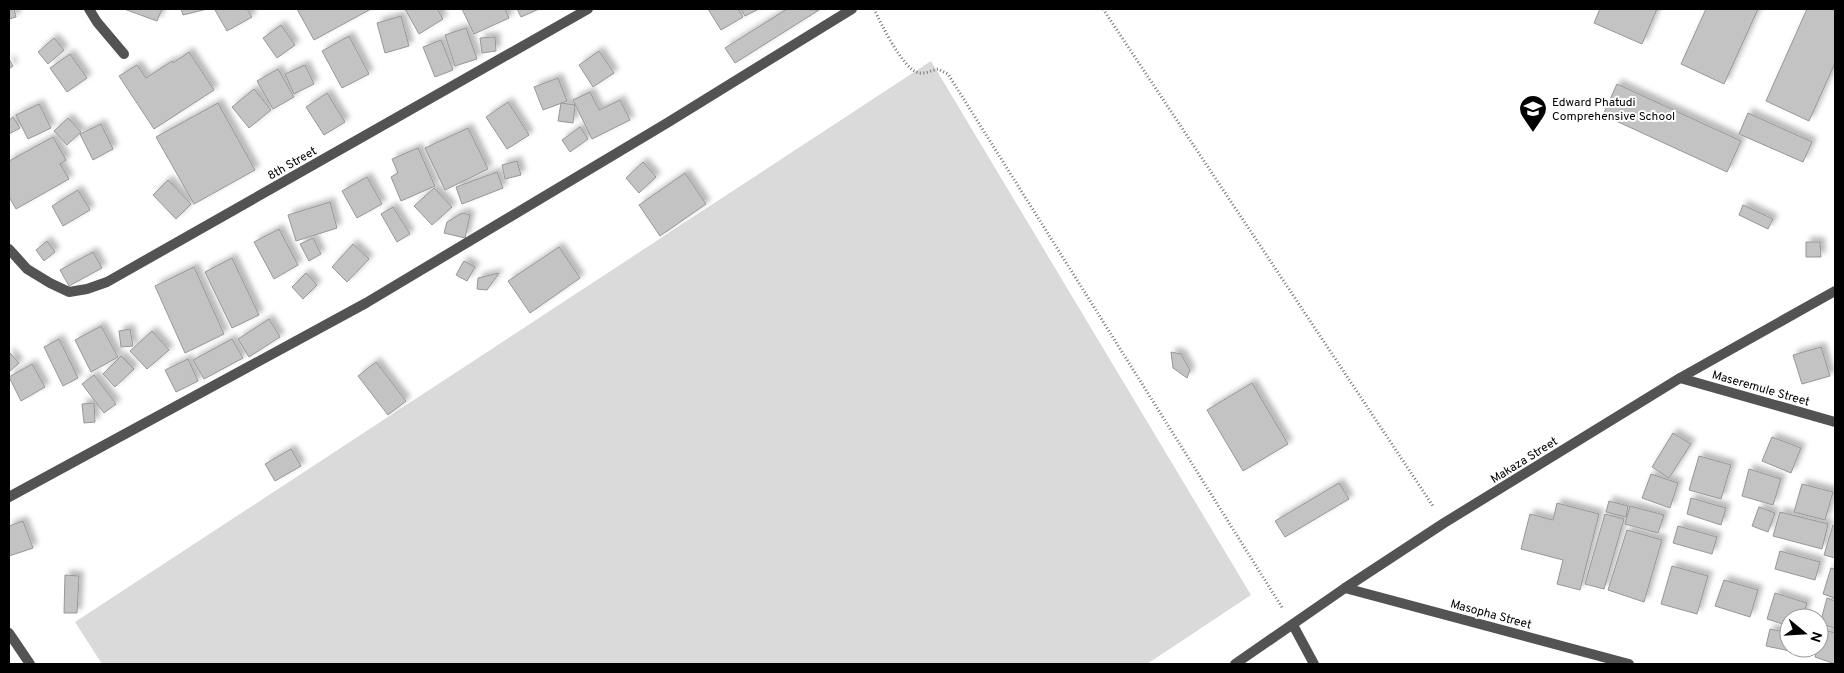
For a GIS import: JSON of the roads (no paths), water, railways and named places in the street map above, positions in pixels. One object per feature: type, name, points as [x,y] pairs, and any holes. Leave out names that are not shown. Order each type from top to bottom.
[{"type":"street","points":[[89,9],[97,22],[124,54]]},
{"type":"street","name":"8th Street","points":[[9,249],[27,269],[69,292],[87,289],[107,282],[588,9]]},
{"type":"street","points":[[9,497],[366,303],[650,133],[852,9]]},
{"type":"street","name":"Makaza Street","points":[[1235,664],[1444,523],[1680,378],[1835,291]]},
{"type":"street","name":"Maseremule Street","points":[[1680,378],[1835,422]]},
{"type":"street","name":"Masopha Street","points":[[1345,588],[1629,664]]},
{"type":"street","points":[[1293,625],[1314,664]]},
{"type":"street","points":[[9,633],[30,664]]},
{"type":"place","name":"Edward Phatudi Comprehensive School","points":[[1533,133]]}]
